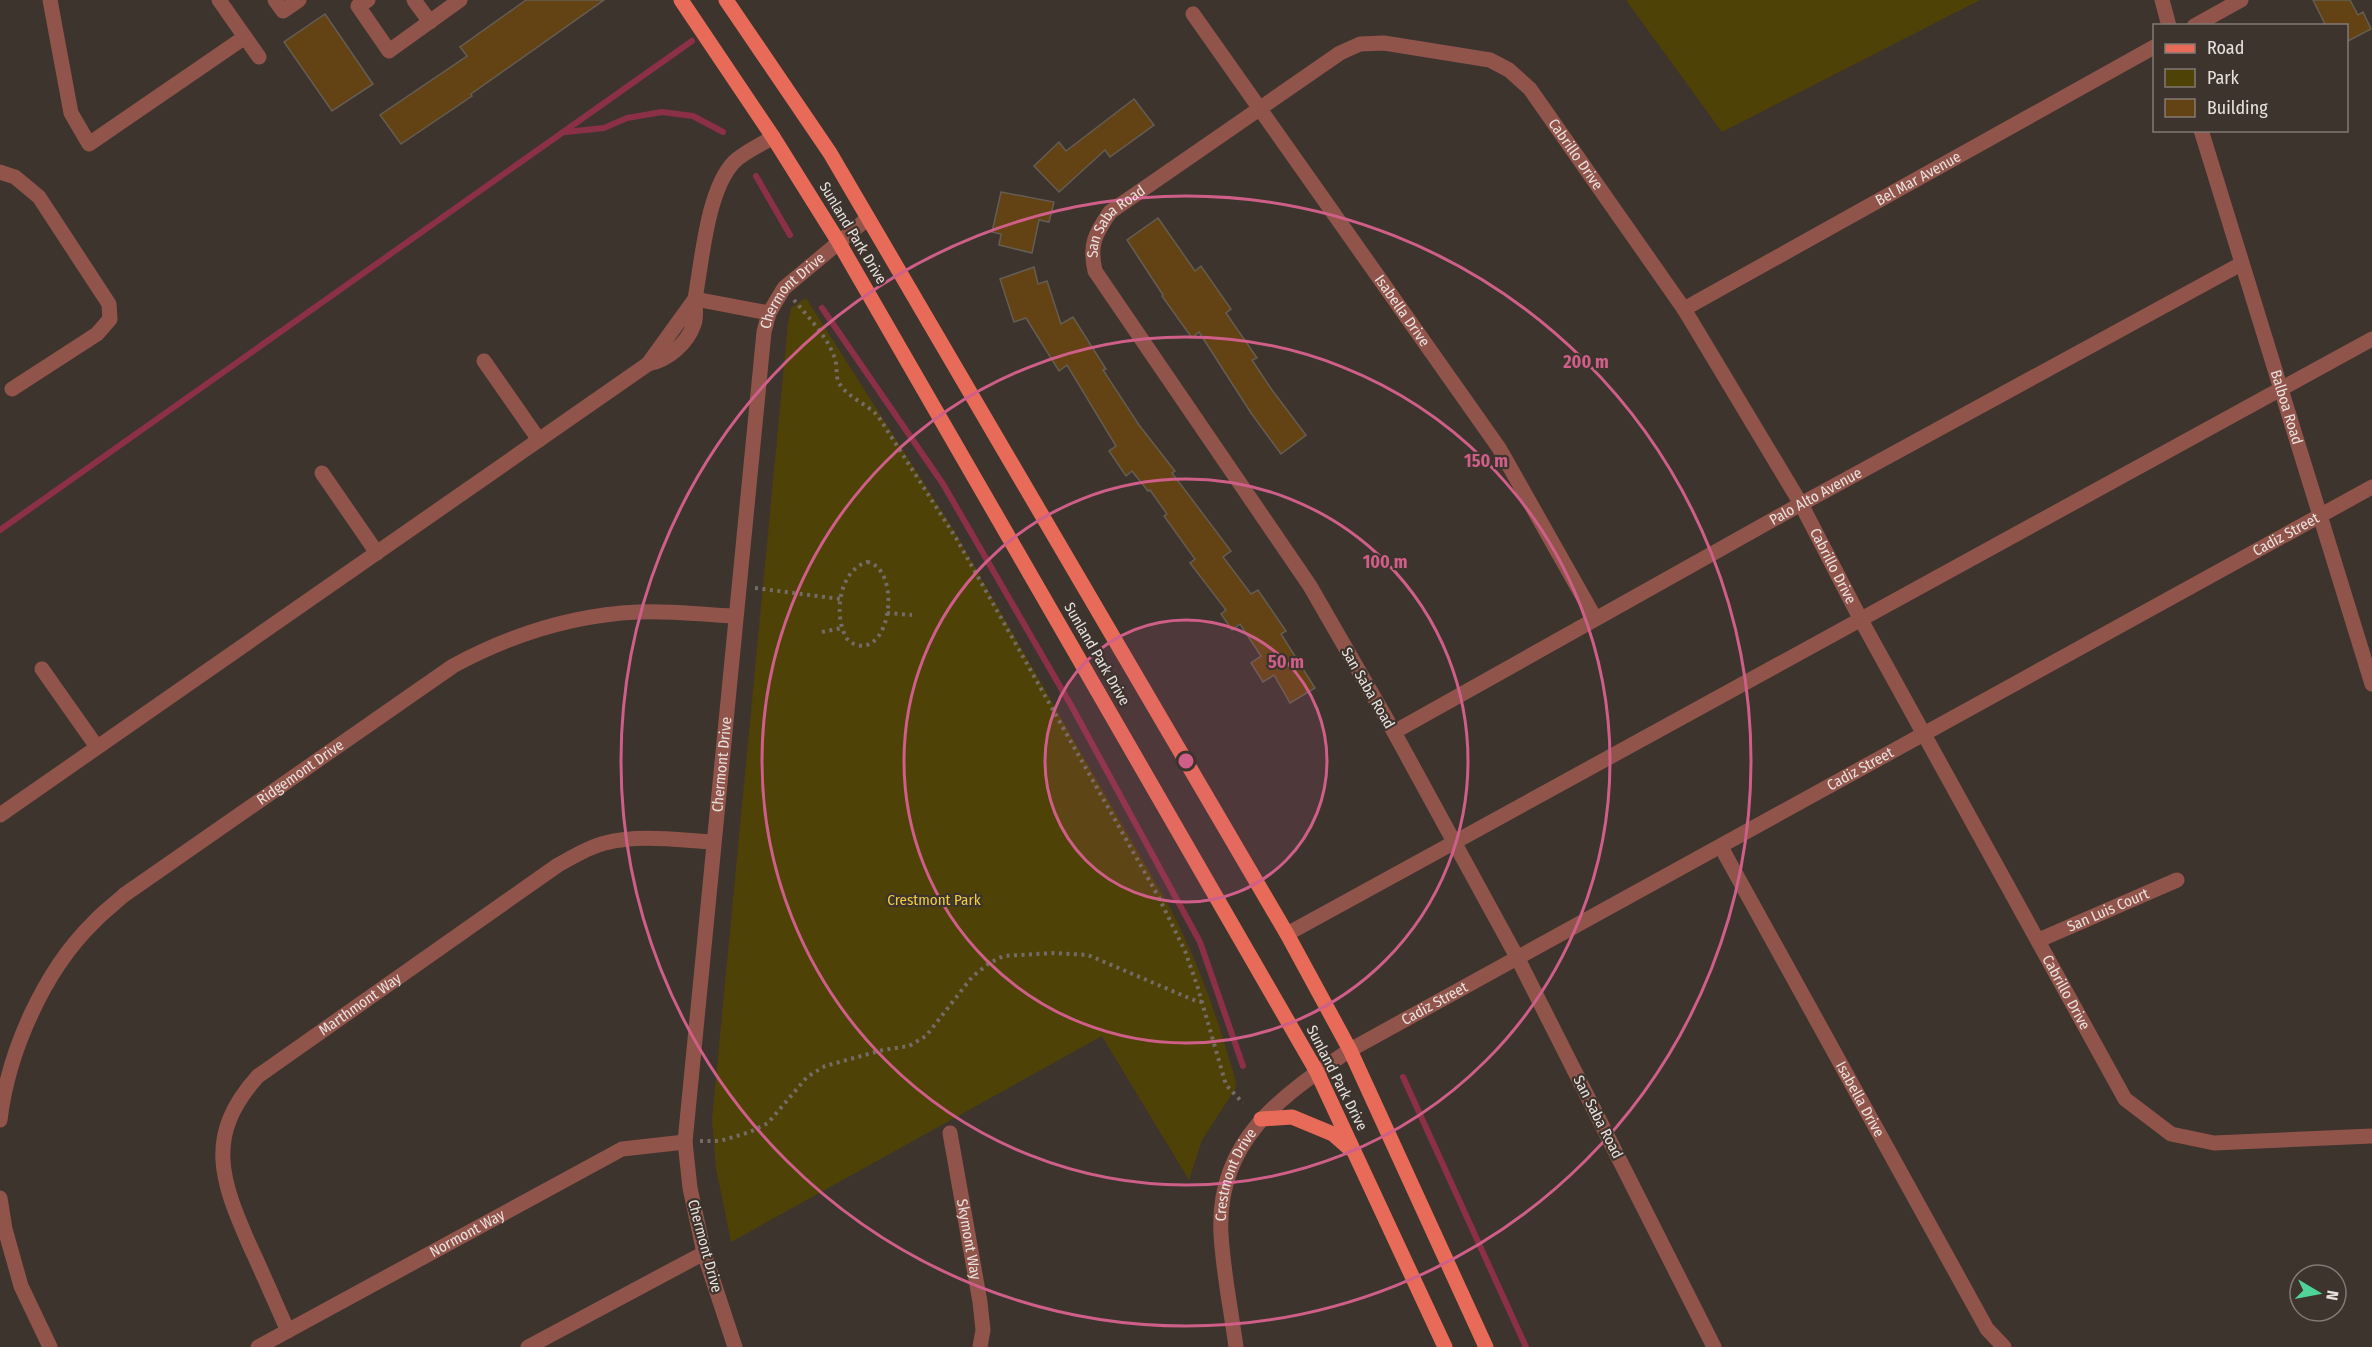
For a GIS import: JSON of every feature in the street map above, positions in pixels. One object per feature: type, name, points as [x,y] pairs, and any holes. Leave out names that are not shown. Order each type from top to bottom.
[{"type":"main road","name":"Sunland Park Drive","points":[[681,0],[773,137],[838,241],[1317,1072],[1445,1347]]},
{"type":"main road","name":"Sunland Park Drive","points":[[726,0],[830,153],[1287,934],[1350,1050],[1486,1347]]},
{"type":"main road","points":[[1261,1119],[1292,1117],[1333,1134],[1354,1152]]},
{"type":"street","points":[[50,0],[71,113],[89,144],[245,37]]},
{"type":"street","points":[[219,0],[259,57]]},
{"type":"street","points":[[275,0],[283,11],[299,0]]},
{"type":"street","points":[[368,0],[358,6],[389,51],[460,0]]},
{"type":"street","points":[[414,0],[430,22]]},
{"type":"street","points":[[2162,0],[2168,24]]},
{"type":"street","points":[[2198,24],[2241,0]]},
{"type":"street","name":"Isabella Drive","points":[[1193,14],[1499,448],[1595,618]]},
{"type":"street","name":"Cabrillo Drive","points":[[1259,109],[1340,53],[1360,44],[1384,43],[1490,60],[1509,70],[1530,89],[1684,309],[1801,504],[1923,735],[2039,940],[2125,1099],[2172,1134],[2214,1143],[2372,1136]]},
{"type":"street","name":"Bel Mar Avenue","points":[[1684,309],[2153,48]]},
{"type":"street","name":"San Saba Road","points":[[1259,109],[1110,213],[1096,233],[1091,254],[1095,271],[1310,586],[1394,732],[1518,959],[1714,1347]]},
{"type":"street","name":"Balboa Road","points":[[2202,132],[2372,684]]},
{"type":"street","points":[[0,815],[648,364],[694,299],[714,197],[723,177],[735,161],[773,137]]},
{"type":"street","points":[[0,172],[15,177],[39,197],[109,304],[110,319],[97,333],[12,389]]},
{"type":"street","name":"Chermont Drive","points":[[735,1347],[704,1253],[690,1188],[685,1142],[764,332],[769,313],[784,288],[868,218]]},
{"type":"street","name":"Palo Alto Avenue","points":[[1394,732],[1801,504],[2241,264]]},
{"type":"street","points":[[694,299],[769,313]]},
{"type":"street","points":[[1287,934],[2372,339]]},
{"type":"street","points":[[484,361],[539,440]]},
{"type":"street","points":[[322,473],[377,553]]},
{"type":"street","name":"Cadiz Street","points":[[1350,1050],[2372,488]]},
{"type":"street","name":"Ridgemont Drive","points":[[0,1120],[2,1101],[15,1055],[28,1022],[44,989],[67,953],[92,924],[124,896],[453,666],[516,636],[556,624],[600,616],[639,612],[735,616]]},
{"type":"street","points":[[42,669],[98,747]]},
{"type":"street","name":"Marthmont Way","points":[[288,1331],[230,1201],[224,1178],[222,1155],[226,1133],[231,1115],[242,1094],[258,1076],[558,865],[582,852],[605,843],[633,839],[713,842]]},
{"type":"street","name":"Isabella Drive","points":[[1721,847],[1987,1329],[2004,1347]]},
{"type":"street","name":"San Luis Court","points":[[2039,940],[2177,880]]},
{"type":"street","name":"Crestmont Drive","points":[[1236,1347],[1221,1233],[1223,1199],[1228,1173],[1242,1142],[1261,1119],[1317,1072],[1350,1050]]},
{"type":"street","name":"Skymont Way","points":[[950,1133],[980,1302],[983,1330],[980,1347]]},
{"type":"street","name":"Normont Way","points":[[258,1347],[622,1149],[685,1142]]},
{"type":"street","points":[[0,1198],[5,1229],[21,1286],[50,1347]]},
{"type":"street","points":[[528,1347],[704,1253]]},
{"type":"path","points":[[794,299],[829,344],[836,360],[838,382],[845,391],[871,408],[878,416],[956,538],[1158,896],[1185,951],[1226,1085],[1243,1103]]},
{"type":"path","points":[[873,563],[884,575],[888,600],[887,613],[883,628],[871,644],[860,646],[852,643],[846,637],[842,628],[840,599],[843,587],[857,565],[873,563]]},
{"type":"path","points":[[738,585],[840,599]]},
{"type":"path","points":[[887,613],[912,615]]},
{"type":"path","points":[[822,633],[842,628]]},
{"type":"path","points":[[685,1142],[720,1141],[750,1132],[768,1123],[807,1077],[825,1066],[882,1050],[909,1046],[926,1036],[972,977],[1003,956],[1054,952],[1088,956],[1202,1002]]},
{"type":"green space","points":[[1626,0],[1980,0],[1722,132]]},
{"type":"green space","name":"Crestmont Park","points":[[806,298],[953,529],[1170,908],[1190,951],[1215,1015],[1236,1082],[1235,1089],[1202,1140],[1189,1180],[1102,1036],[731,1242],[716,1168],[712,1120],[788,324],[791,308]]},
{"type":"building","points":[[526,0],[604,0],[471,94],[472,96],[401,144],[380,115],[467,56],[460,47]]},
{"type":"building","points":[[2313,0],[2350,0],[2358,15],[2363,12],[2371,29],[2348,41],[2348,24],[2325,24]]},
{"type":"building","points":[[325,14],[373,84],[332,111],[284,42]]},
{"type":"building","points":[[1134,99],[1154,125],[1110,157],[1105,150],[1059,192],[1034,166],[1059,142],[1066,151]]},
{"type":"building","points":[[1001,192],[1054,202],[1049,222],[1039,220],[1032,253],[999,245],[1001,234],[992,232]]},
{"type":"building","points":[[1158,218],[1195,271],[1201,266],[1231,309],[1226,313],[1257,358],[1252,360],[1306,435],[1281,454],[1251,413],[1199,332],[1192,338],[1127,240]]},
{"type":"building","points":[[1034,267],[1038,284],[1047,281],[1061,324],[1073,317],[1106,369],[1103,370],[1139,425],[1175,471],[1172,473],[1231,551],[1223,557],[1251,594],[1258,590],[1286,631],[1281,634],[1315,688],[1290,703],[1274,675],[1263,682],[1251,663],[1261,656],[1240,624],[1232,630],[1221,614],[1226,610],[1190,563],[1195,559],[1164,516],[1167,514],[1150,490],[1148,491],[1132,471],[1126,476],[1109,451],[1116,446],[1067,365],[1059,371],[1026,318],[1014,322],[1000,279]]},
{"type":"waterway","points":[[0,530],[692,41]]},
{"type":"waterway","points":[[566,132],[604,128],[627,118],[662,112],[693,116],[723,132]]},
{"type":"waterway","points":[[756,176],[790,235]]},
{"type":"waterway","points":[[822,308],[943,484],[1072,707],[1200,942],[1243,1066]]},
{"type":"waterway","points":[[1403,1077],[1526,1347]]}]
